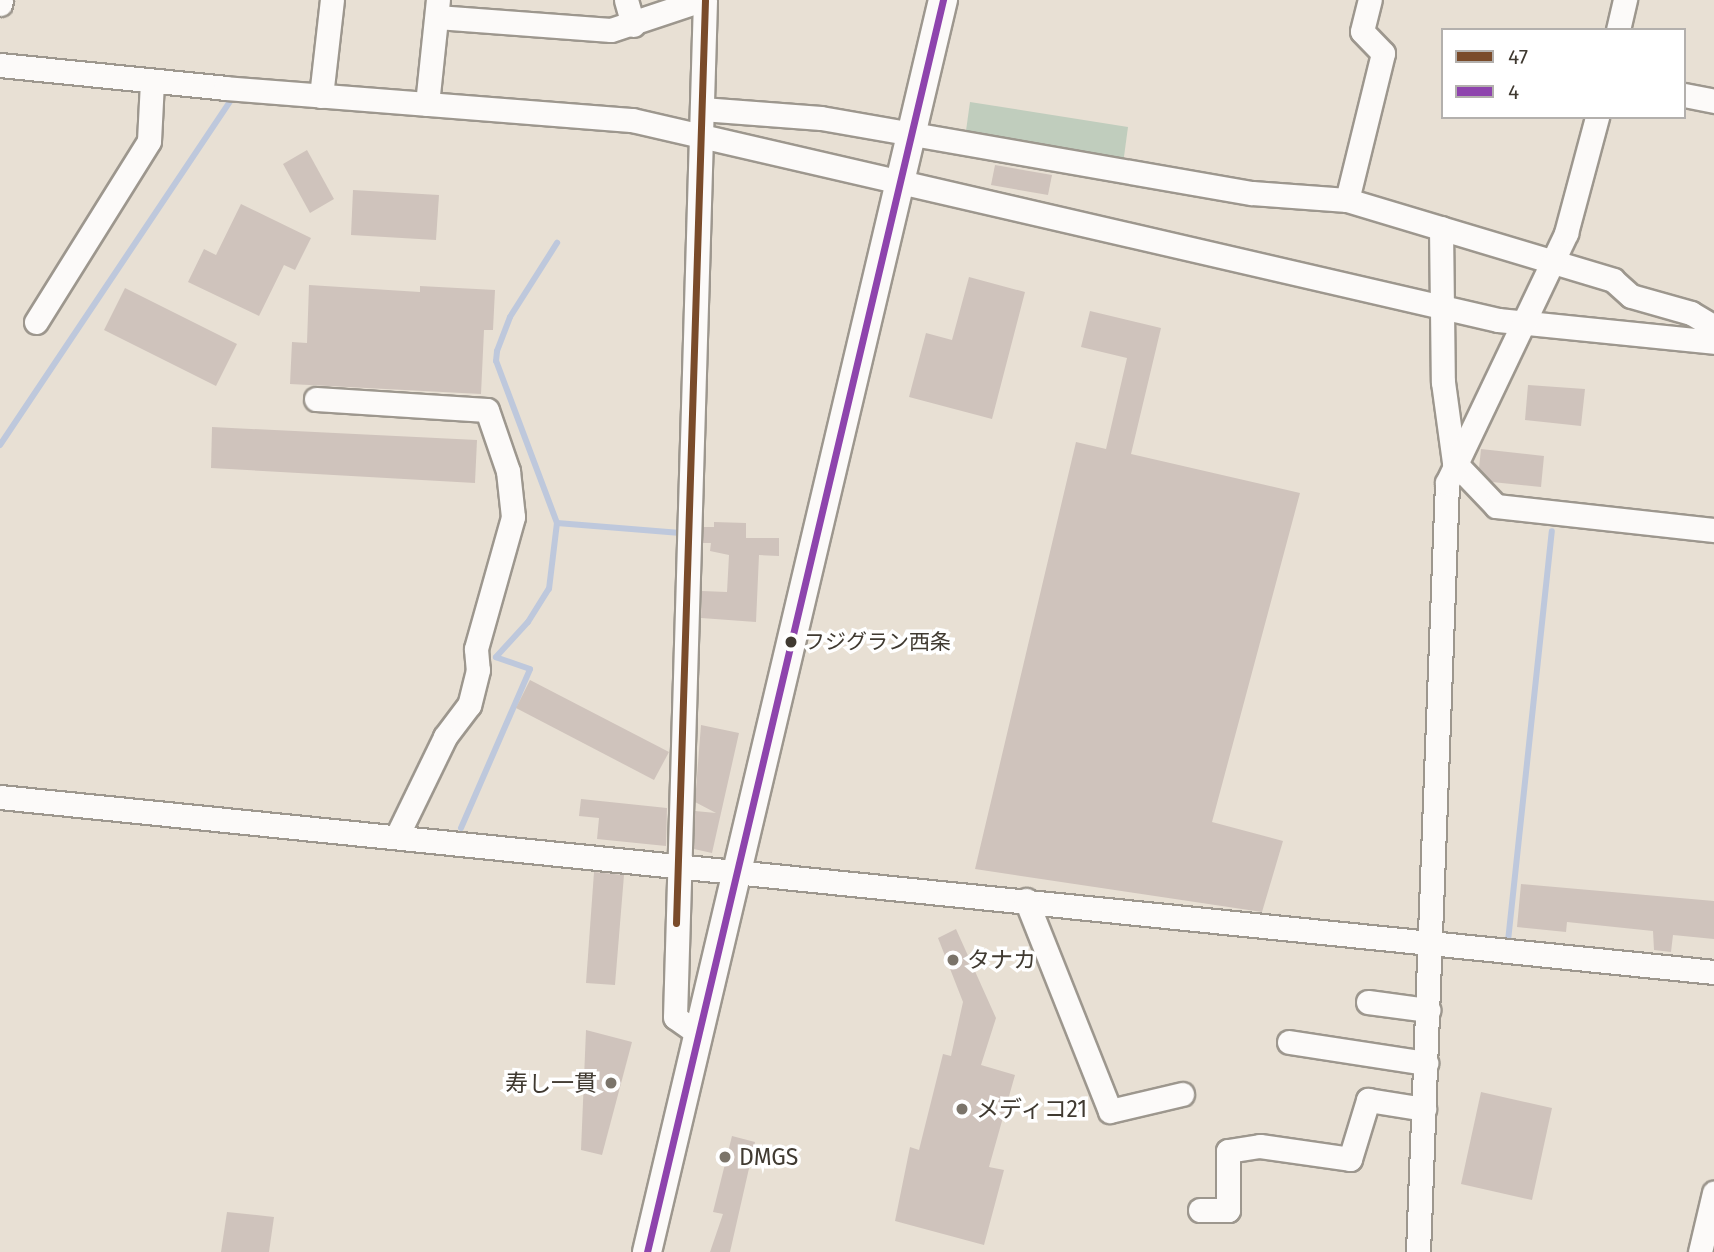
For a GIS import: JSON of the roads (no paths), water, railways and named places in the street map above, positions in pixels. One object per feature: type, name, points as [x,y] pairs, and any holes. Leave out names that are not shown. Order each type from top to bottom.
[{"type":"main road","points":[[647,1252],[943,0]]},
{"type":"street","points":[[321,96],[332,0]]},
{"type":"street","points":[[626,0],[633,25]]},
{"type":"street","points":[[427,104],[437,8],[611,30],[703,0],[702,109],[676,863],[675,1017],[699,1034]]},
{"type":"street","points":[[1347,200],[1383,53],[1362,31],[1370,0]]},
{"type":"street","points":[[1618,28],[1625,0]]},
{"type":"street","points":[[0,65],[321,96],[632,120],[1520,324],[1714,342]]},
{"type":"street","points":[[36,322],[149,141],[152,81]]},
{"type":"street","points":[[1686,94],[1714,101]]},
{"type":"street","points":[[702,109],[821,118],[1252,192],[1347,200],[1613,280],[1631,296],[1691,313],[1714,327]]},
{"type":"street","points":[[1418,1252],[1431,943],[1444,510],[1454,462],[1566,233],[1596,119]]},
{"type":"street","points":[[1441,228],[1443,382],[1454,462],[1496,506],[1714,530]]},
{"type":"street","points":[[316,399],[486,410],[509,471],[513,517],[476,649],[478,670],[469,705],[445,737],[397,836]]},
{"type":"street","points":[[0,797],[676,863],[1714,972]]},
{"type":"street","points":[[1026,900],[1110,1111],[1182,1094]]},
{"type":"street","points":[[1368,1002],[1428,1010]]},
{"type":"street","points":[[1289,1042],[1426,1063]]},
{"type":"street","points":[[1200,1210],[1228,1210],[1228,1151],[1260,1146],[1350,1159],[1368,1100],[1424,1109]]},
{"type":"street","points":[[1700,1252],[1714,1193]]},
{"type":"waterway","points":[[0,445],[235,94]]},
{"type":"waterway","points":[[461,828],[530,669],[496,657],[528,622],[549,589],[557,523],[496,361],[510,317],[557,243]]},
{"type":"waterway","points":[[557,523],[681,533]]},
{"type":"waterway","points":[[1514,942],[1508,941],[1552,531]]},
{"type":"place","name":"フジグラン西条","points":[[791,642]]},
{"type":"place","name":"タナカ","points":[[953,960]]},
{"type":"place","name":"寿し一貫","points":[[611,1083]]},
{"type":"place","name":"メディコ21","points":[[962,1109]]},
{"type":"place","name":"DMGS","points":[[725,1157]]}]
